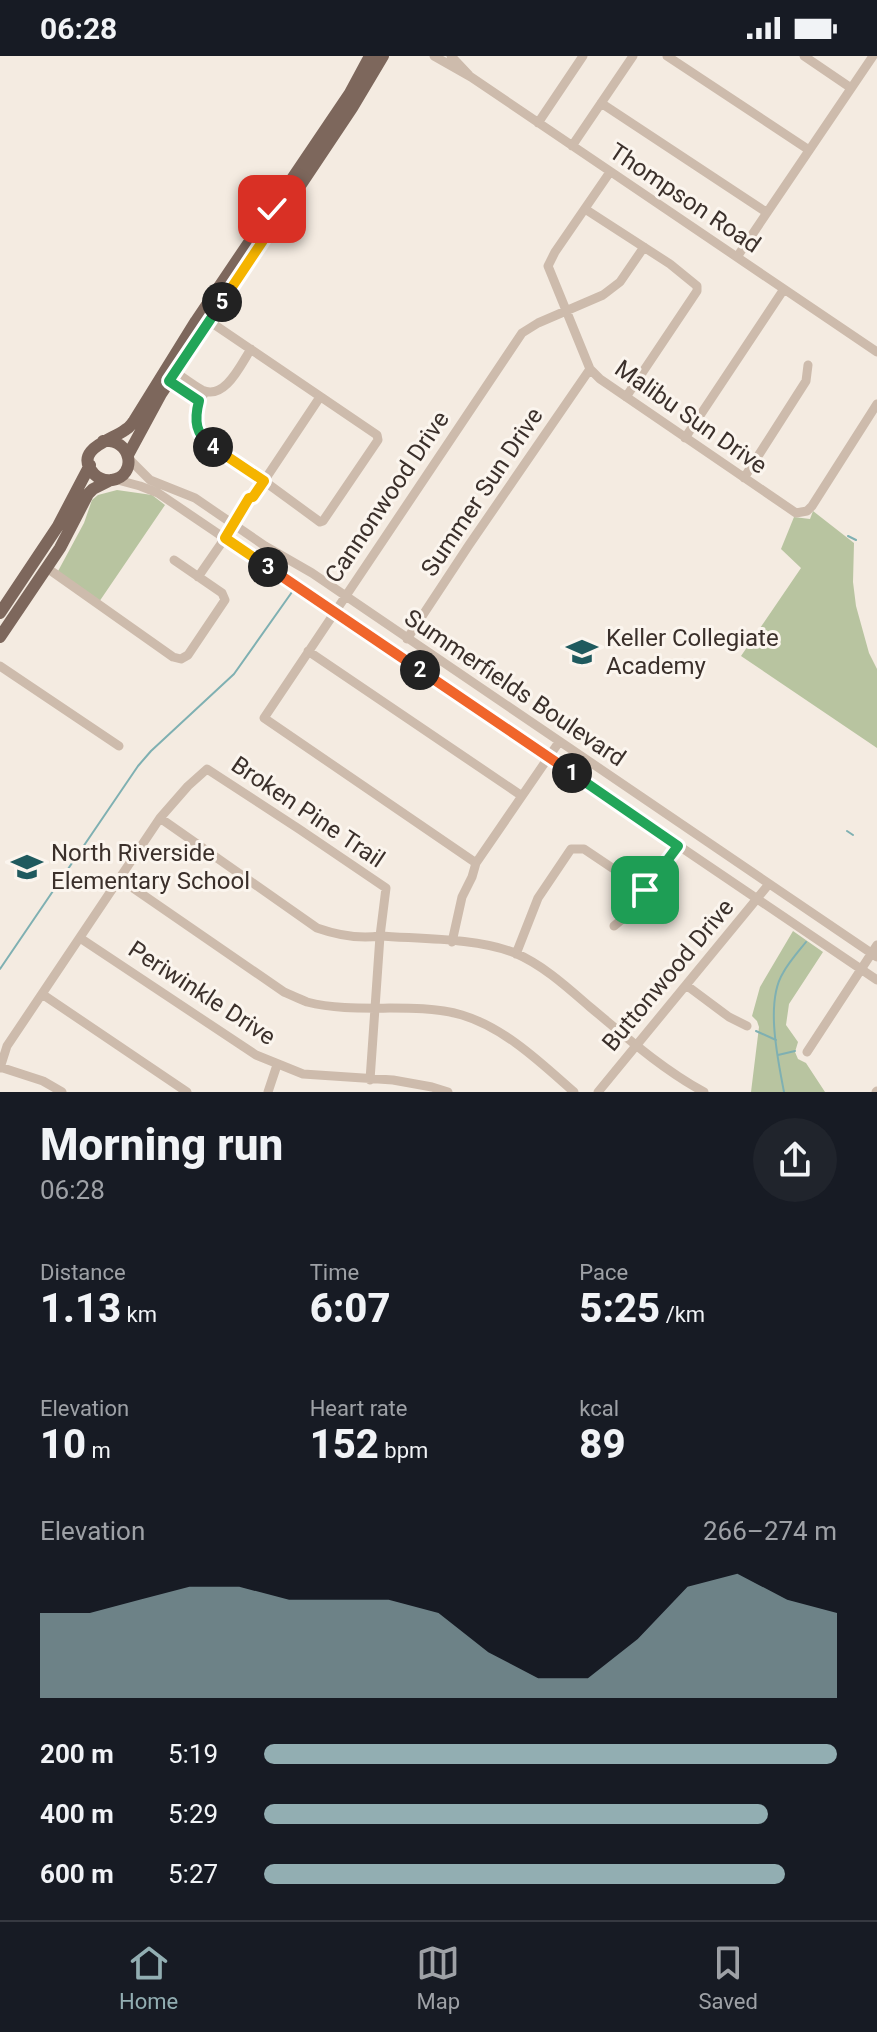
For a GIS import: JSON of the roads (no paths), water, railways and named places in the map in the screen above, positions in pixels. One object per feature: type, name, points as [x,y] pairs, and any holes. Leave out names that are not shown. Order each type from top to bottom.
[{"type":"main road","points":[[0,637],[60,548],[88,494],[123,474],[127,468],[128,457],[152,409],[279,208],[370,56]]},
{"type":"main road","points":[[113,480],[95,475],[89,459],[93,448],[123,432],[134,421],[190,330],[359,98],[383,56]]},
{"type":"main road","points":[[103,441],[121,445],[128,457]]},
{"type":"main road","points":[[0,613],[58,526],[90,465]]},
{"type":"street","name":"Thompson Road","points":[[434,56],[471,77],[877,352]]},
{"type":"street","name":"Thompson Road","points":[[451,56],[471,77]]},
{"type":"street","points":[[538,123],[583,56]]},
{"type":"street","points":[[572,146],[633,56]]},
{"type":"street","points":[[667,56],[809,150]]},
{"type":"street","points":[[804,56],[851,88]]},
{"type":"street","points":[[737,257],[873,56]]},
{"type":"street","points":[[601,103],[766,212]]},
{"type":"street","name":"Malibu Sun Drive","points":[[610,172],[548,266],[590,369],[600,379],[798,513],[812,506],[877,404]]},
{"type":"street","points":[[585,209],[697,286],[697,291],[626,397]]},
{"type":"street","name":"Cannonwood Drive","points":[[476,863],[264,718],[522,333],[565,310],[603,295],[620,282],[644,247]]},
{"type":"street","points":[[685,438],[784,289]]},
{"type":"street","points":[[202,396],[195,422],[204,441],[320,522],[328,516],[377,444],[377,435],[209,321]]},
{"type":"street","points":[[202,396],[223,388],[231,381],[251,349]]},
{"type":"street","points":[[744,478],[806,381],[808,365]]},
{"type":"street","name":"Summer Sun Drive","points":[[407,639],[590,369]]},
{"type":"street","points":[[172,377],[202,396]]},
{"type":"street","points":[[198,577],[234,525],[241,520],[320,397]]},
{"type":"street","name":"Summerfields Boulevard","points":[[128,457],[150,480],[195,498],[265,546],[312,573],[769,884],[875,952]]},
{"type":"street","name":"Summerfields Boulevard","points":[[113,480],[158,493],[877,980]]},
{"type":"street","points":[[47,568],[177,660],[188,655],[225,600],[222,593],[174,560]]},
{"type":"street","points":[[308,651],[522,796]]},
{"type":"street","points":[[0,666],[119,746]]},
{"type":"street","points":[[452,942],[462,897],[476,863],[559,742]]},
{"type":"street","name":"Broken Pine Trail","points":[[160,818],[207,769],[386,888],[370,1080]]},
{"type":"street","points":[[62,1092],[43,1081],[0,1067],[7,1046],[160,818],[317,928],[345,935],[483,945],[516,954],[558,980],[679,1078],[704,1092]]},
{"type":"street","points":[[614,926],[626,916],[678,846]]},
{"type":"street","points":[[516,954],[538,898],[571,849],[584,849],[645,890]]},
{"type":"street","points":[[120,879],[284,992],[305,1001],[328,1005],[442,1011],[461,1015],[499,1032],[574,1092]]},
{"type":"street","name":"Buttonwood Drive","points":[[598,1092],[769,884]]},
{"type":"street","name":"Periwinkle Drive","points":[[80,938],[256,1055],[277,1065],[303,1074],[405,1082],[448,1092]]},
{"type":"street","points":[[807,1052],[875,952]]},
{"type":"street","points":[[686,985],[729,1017],[747,1026]]},
{"type":"street","points":[[42,994],[187,1092]]},
{"type":"street","points":[[268,1092],[277,1065]]},
{"type":"waterway","points":[[848,536],[856,540]]},
{"type":"waterway","points":[[0,969],[138,766],[234,674],[292,592]]},
{"type":"waterway","points":[[847,831],[853,835]]},
{"type":"waterway","points":[[784,1092],[774,1031],[775,999],[783,973],[806,942]]},
{"type":"waterway","points":[[756,1031],[776,1040]]},
{"type":"waterway","points":[[778,1055],[795,1051]]},
{"type":"place","name":"Keller Collegiate Academy","points":[[582,652]]},
{"type":"place","name":"North Riverside Elementary School","points":[[27,867]]}]
